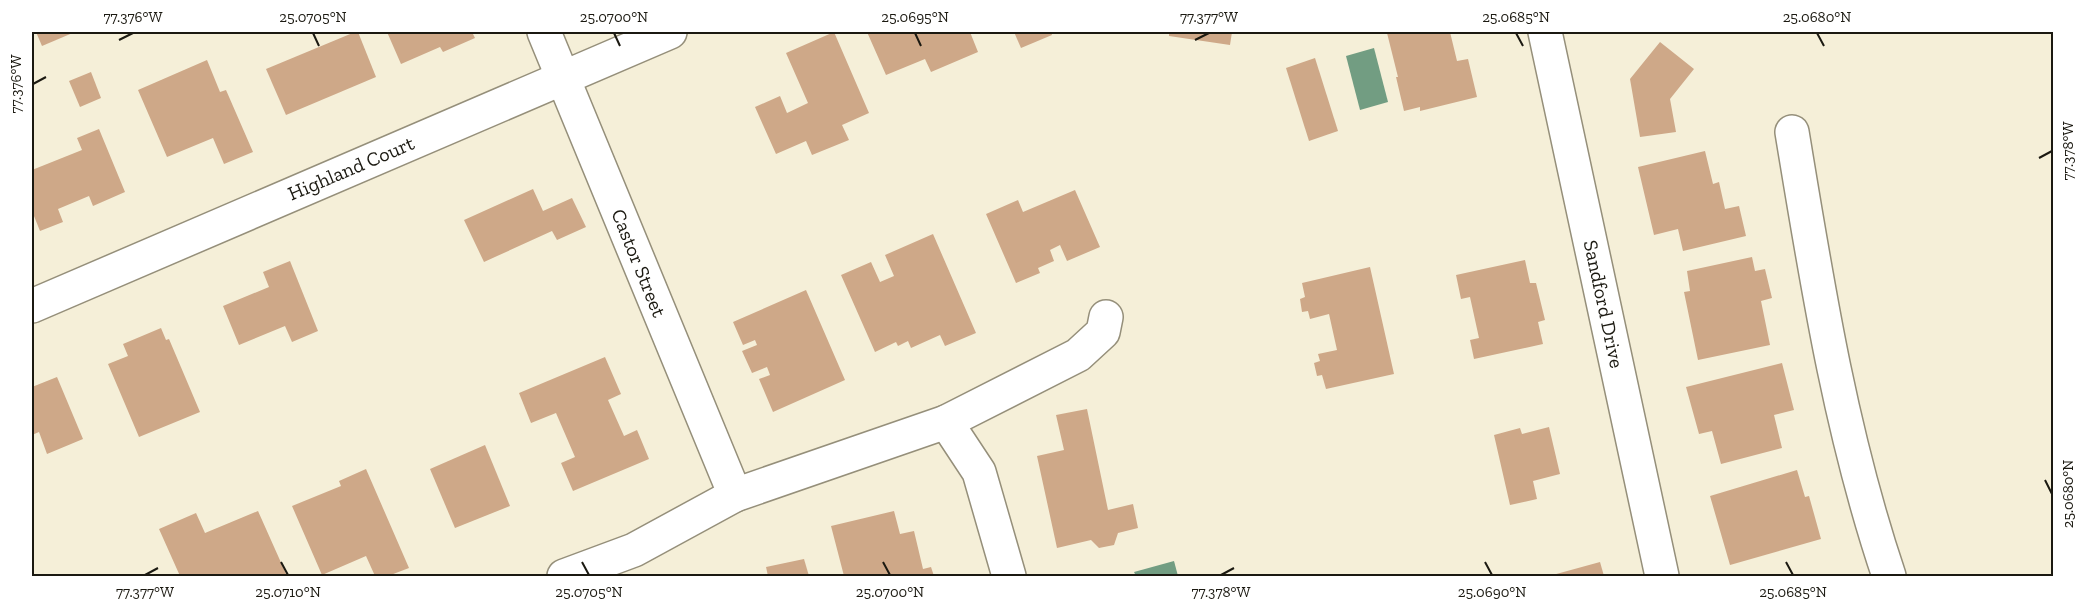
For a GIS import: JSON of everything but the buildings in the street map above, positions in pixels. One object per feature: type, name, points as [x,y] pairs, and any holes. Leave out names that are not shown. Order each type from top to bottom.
[{"type":"street","name":"Castor Street","points":[[544,32],[735,495]]},
{"type":"street","name":"Highland Court","points":[[32,306],[670,32]]},
{"type":"street","name":"Sandford Drive","points":[[1545,32],[1662,576]]},
{"type":"street","points":[[1791,132],[1820,302],[1845,427],[1875,535],[1889,576]]},
{"type":"street","points":[[564,576],[637,563],[735,495],[946,422],[1078,355],[1103,332],[1106,317]]},
{"type":"street","points":[[946,422],[979,472],[1009,576]]},
{"type":"shaded area","points":[[1374,48],[1388,102],[1360,110],[1346,56]]},
{"type":"shaded area","points":[[1174,561],[1178,576],[1136,576],[1134,572]]}]
